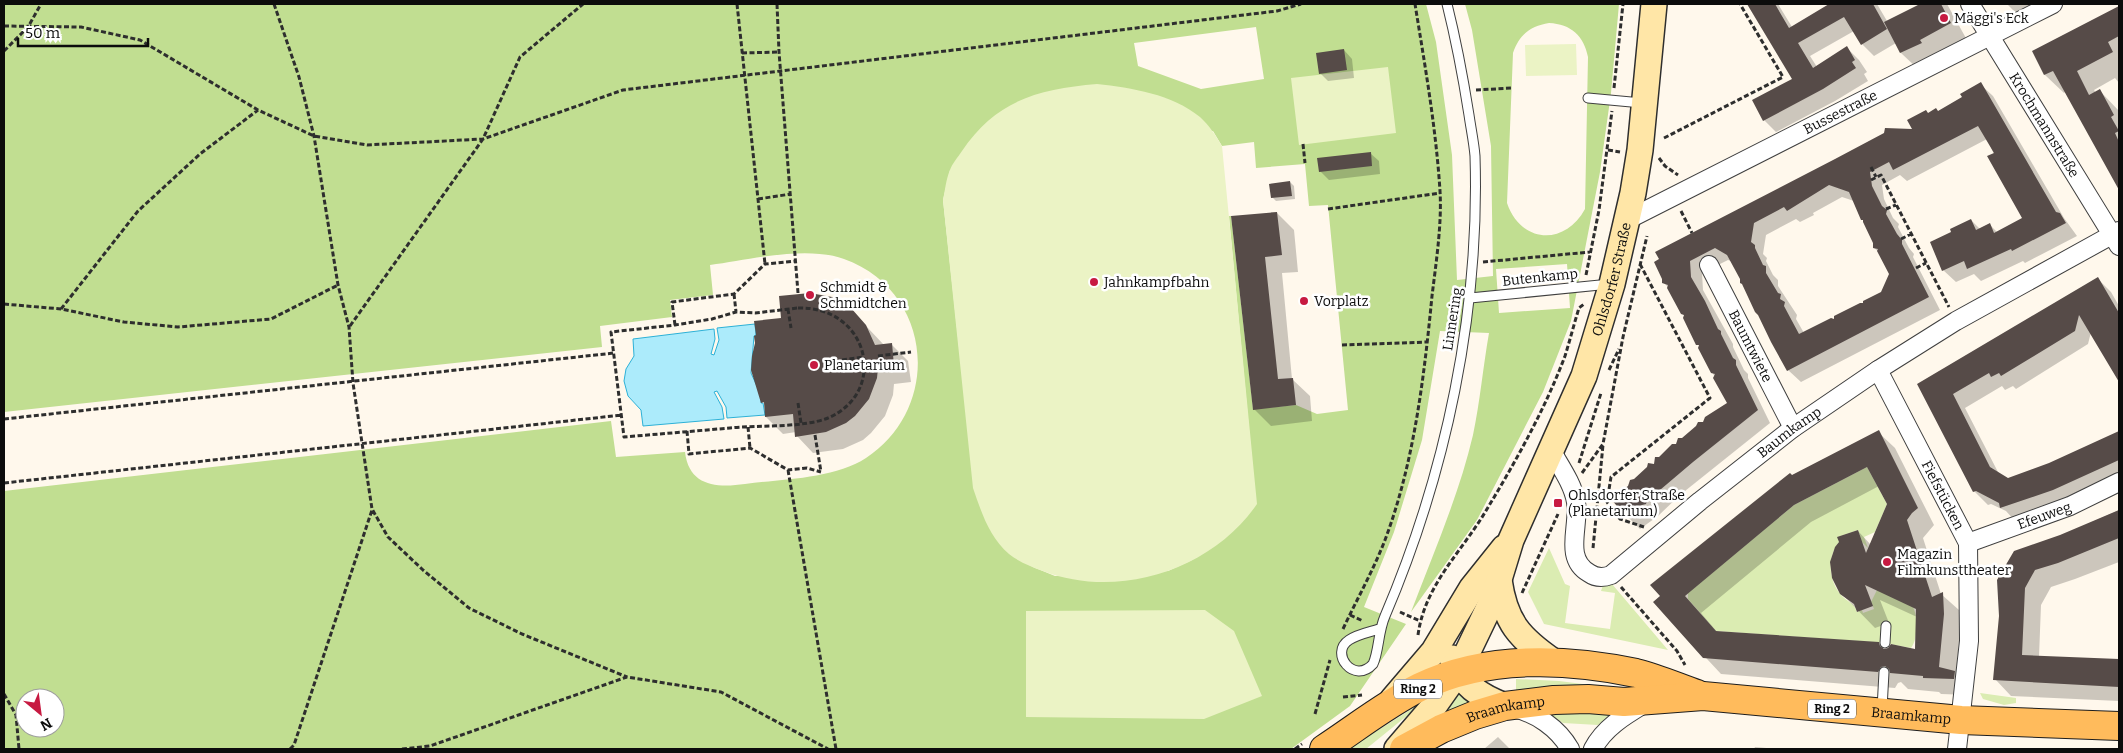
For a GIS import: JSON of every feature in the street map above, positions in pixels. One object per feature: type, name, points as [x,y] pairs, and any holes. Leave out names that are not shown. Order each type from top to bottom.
[{"type":"main road","name":"Braamkamp","points":[[1458,672],[1503,664],[1554,662],[1636,673],[1703,696]]},
{"type":"main road","name":"Ring 2","points":[[1324,749],[1376,703],[1458,672]]},
{"type":"main road","name":"Braamkamp","points":[[1404,749],[1458,722],[1505,706],[1554,700],[1650,701],[1703,696],[1961,720],[2119,726]]},
{"type":"street","name":"Ohlsdorfer Straße","points":[[1397,749],[1434,706],[1458,672],[1488,612],[1511,540],[1584,376],[1612,284],[1627,220],[1639,155],[1654,4]]},
{"type":"street","name":"Krochmannstraße","points":[[1970,4],[2117,237]]},
{"type":"street","name":"Bussestraße","points":[[1627,220],[2053,4]]},
{"type":"street","name":"Baumkamp","points":[[1551,450],[1571,487],[1576,503],[1575,558],[1584,570],[1597,577],[1604,578],[1611,575],[1661,532],[1793,428],[1878,370],[1956,321],[2117,237]]},
{"type":"street","name":"Baumtwiete","points":[[1709,265],[1793,428]]},
{"type":"street","name":"Fiefstücken","points":[[1878,370],[1968,543],[1969,641],[1957,749]]},
{"type":"street","name":"Efeuweg","points":[[1968,543],[2070,506],[2119,482]]},
{"type":"street","name":"Ohlsdorfer Straße","points":[[1376,703],[1410,681],[1452,623],[1472,588],[1511,540]]},
{"type":"street","points":[[1499,580],[1502,600],[1512,625],[1523,638],[1554,662]]},
{"type":"street","points":[[1452,623],[1450,652],[1458,672],[1475,691],[1485,698],[1526,712],[1539,719],[1562,736],[1570,749]]},
{"type":"street","points":[[1593,749],[1599,739],[1614,723],[1650,701]]},
{"type":"lane","name":"Linnering","points":[[1379,629],[1346,642],[1342,654],[1347,666],[1359,671],[1370,667],[1375,659],[1379,629],[1414,543],[1445,438],[1470,298],[1474,263],[1474,155],[1456,37],[1447,4]]},
{"type":"lane","points":[[1588,98],[1644,104]]},
{"type":"lane","name":"Butenkamp","points":[[1470,298],[1612,284]]},
{"type":"lane","points":[[1885,643],[1886,626]]},
{"type":"lane","points":[[1881,714],[1884,672]]},
{"type":"path","points":[[4,50],[28,27],[41,4]]},
{"type":"path","points":[[274,4],[299,78],[314,136],[338,285],[349,327],[353,383],[372,509],[388,537],[422,570],[469,608],[522,634],[627,677],[721,692],[828,749]]},
{"type":"path","points":[[349,327],[483,138],[520,57],[583,4]]},
{"type":"path","points":[[737,4],[765,264]]},
{"type":"path","points":[[777,4],[798,293]]},
{"type":"path","points":[[4,26],[82,27],[140,40],[258,110],[314,136],[367,145],[483,138],[623,90],[1277,11],[1301,4]]},
{"type":"path","points":[[1342,631],[1372,570],[1394,511],[1415,432],[1428,342],[1440,193],[1434,127],[1415,4]]},
{"type":"path","points":[[1586,276],[1608,150],[1623,4]]},
{"type":"path","points":[[1664,138],[1783,77],[1740,4]]},
{"type":"path","points":[[742,53],[779,52]]},
{"type":"path","points":[[1465,90],[1512,88]]},
{"type":"path","points":[[61,309],[138,212],[200,154],[258,110]]},
{"type":"path","points":[[1303,144],[1305,164]]},
{"type":"path","points":[[1660,158],[1665,166],[1683,177],[1690,188]]},
{"type":"path","points":[[1871,167],[1876,177]]},
{"type":"path","points":[[1871,180],[1881,175],[1956,321]]},
{"type":"path","points":[[1328,209],[1440,193]]},
{"type":"path","points":[[758,199],[791,194]]},
{"type":"path","points":[[1673,197],[1692,233]]},
{"type":"path","points":[[1886,209],[1896,204]]},
{"type":"path","points":[[1901,239],[1911,234]]},
{"type":"path","points":[[1474,263],[1590,252]]},
{"type":"path","points":[[675,325],[672,302],[734,294],[765,264],[796,261]]},
{"type":"path","points":[[1916,268],[1926,263]]},
{"type":"path","points":[[1640,264],[1710,398],[1611,477],[1607,502],[1620,519],[1661,532]]},
{"type":"path","points":[[4,304],[61,309],[124,322],[178,327],[272,320],[338,285]]},
{"type":"path","points":[[734,294],[736,312]]},
{"type":"path","points":[[1415,643],[1420,621],[1431,592],[1446,567],[1486,511],[1546,401],[1565,355],[1579,308]]},
{"type":"path","points":[[788,309],[791,328]]},
{"type":"path","points":[[788,309],[821,309],[842,320],[855,334],[863,357],[864,372],[861,382],[850,402],[835,414],[826,419],[801,423],[624,437],[611,332],[675,325],[712,319],[736,312],[756,313],[788,309]]},
{"type":"path","points":[[1342,345],[1428,342]]},
{"type":"path","points":[[1593,553],[1603,444],[1621,346],[1607,376]]},
{"type":"path","points":[[878,356],[911,352]]},
{"type":"path","points":[[4,420],[614,353]]},
{"type":"path","points":[[842,360],[863,357]]},
{"type":"path","points":[[1578,466],[1603,385]]},
{"type":"path","points":[[798,403],[801,423]]},
{"type":"path","points":[[4,484],[622,415]]},
{"type":"path","points":[[748,427],[750,448]]},
{"type":"path","points":[[687,431],[689,454],[750,448],[788,470],[807,468],[821,472],[815,435]]},
{"type":"path","points":[[1578,476],[1603,444]]},
{"type":"path","points":[[788,470],[836,749]]},
{"type":"path","points":[[290,749],[294,745],[372,509]]},
{"type":"path","points":[[1519,598],[1559,513]]},
{"type":"path","points":[[1618,583],[1677,651],[1686,666]]},
{"type":"path","points":[[1388,607],[1420,621]]},
{"type":"path","points":[[1424,609],[1429,611]]},
{"type":"path","points":[[1315,714],[1331,657]]},
{"type":"path","points":[[402,749],[430,746],[627,677]]},
{"type":"path","points":[[4,694],[16,715],[19,749]]},
{"type":"path","points":[[1342,697],[1376,703]]},
{"type":"green space","points":[[4,4],[1426,4],[1436,42],[1452,155],[1457,280],[1493,276],[1491,146],[1472,30],[1465,4],[1619,4],[1611,93],[1600,172],[1571,321],[1543,392],[1477,520],[1411,612],[1445,524],[1467,457],[1473,435],[1489,333],[1440,331],[1422,440],[1394,532],[1364,607],[1406,624],[1350,706],[1291,749],[4,749],[4,491],[611,421],[616,457],[685,452],[692,472],[698,478],[714,485],[734,485],[791,479],[839,470],[866,458],[891,436],[908,410],[916,381],[917,351],[910,323],[896,296],[874,275],[844,259],[812,253],[760,257],[710,265],[713,295],[670,300],[672,317],[600,326],[602,347],[4,412]],"holes":[[[1549,23],[1564,26],[1575,32],[1580,37],[1588,57],[1585,209],[1576,221],[1566,229],[1555,234],[1544,235],[1533,233],[1522,226],[1514,217],[1507,203],[1513,53],[1518,41],[1526,32],[1536,26]],[[1256,27],[1264,79],[1201,89],[1138,66],[1134,43]],[[1213,131],[1222,146],[1254,142],[1256,168],[1305,164],[1309,206],[1328,205],[1348,410],[1317,414],[1296,405],[1253,409],[1231,216],[1229,216],[1256,504],[1221,541],[1192,560],[1168,571],[1055,576],[1033,567],[1010,554],[959,347],[943,200],[950,170]],[[1567,264],[1570,308],[1499,313],[1496,269]]]},
{"type":"green space","points":[[1576,44],[1577,75],[1526,76],[1525,45]]},
{"type":"green space","points":[[1388,67],[1396,133],[1299,145],[1291,78]]},
{"type":"green space","name":"Jahnkampfbahn","points":[[1097,84],[1151,93],[1177,103],[1200,117],[1222,146],[1257,504],[1238,527],[1215,546],[1189,562],[1161,573],[1132,580],[1102,582],[1072,579],[1043,571],[1017,559],[1009,554],[996,540],[983,515],[973,488],[943,200],[952,165],[975,134],[989,120],[1004,109],[1038,94],[1056,89]]},
{"type":"green space","points":[[1867,467],[1887,504],[1875,532],[1864,537],[1868,548],[1857,537],[1860,535],[1858,530],[1838,537],[1839,542],[1832,555],[1832,576],[1837,590],[1853,605],[1857,612],[1862,610],[1863,613],[1874,609],[1871,602],[1879,586],[1913,607],[1916,616],[1916,628],[1915,639],[1911,648],[1885,643],[1716,631],[1688,599],[1688,593],[1794,505]]},
{"type":"green space","points":[[1549,548],[1565,584],[1570,586],[1565,623],[1610,629],[1615,593],[1601,591],[1603,585],[1612,584],[1668,650],[1544,624],[1528,592]]},
{"type":"green space","points":[[1205,610],[1234,631],[1262,696],[1204,719],[1026,717],[1026,611]]},
{"type":"green space","points":[[1516,679],[1559,681],[1630,690],[1516,693]]},
{"type":"green space","points":[[1457,689],[1479,703],[1452,714],[1439,713]]},
{"type":"green space","points":[[1980,693],[2016,698],[2016,703],[2004,705],[1983,699]]},
{"type":"green space","points":[[1418,705],[1366,749],[1348,749]]},
{"type":"green space","points":[[1545,711],[1615,711],[1598,725],[1563,723]]},
{"type":"water","points":[[755,324],[756,335],[754,336],[751,373],[761,395],[761,403],[763,403],[765,415],[727,418],[726,407],[717,391],[714,392],[722,407],[724,419],[643,426],[641,410],[628,396],[624,381],[626,369],[634,356],[633,339],[714,329],[715,339],[711,354],[714,355],[719,340],[717,328]]},
{"type":"building","points":[[1747,4],[1775,4],[1789,28],[1829,4],[1873,4],[1887,29],[1861,45],[1844,17],[1798,43],[1813,68],[1847,46],[1855,60],[1852,62],[1856,68],[1823,89],[1763,121],[1752,100],[1792,79]]},
{"type":"building","points":[[1920,4],[1941,4],[1951,23],[1920,40],[1922,43],[1900,53],[1884,22]]},
{"type":"building","points":[[2119,6],[2119,36],[2108,42],[2113,52],[2077,71],[2089,95],[2100,89],[2114,115],[2111,117],[2119,131],[2115,133],[2119,142],[2119,190],[2053,71],[2044,75],[2032,51]]},
{"type":"building","points":[[1344,49],[1347,70],[1319,74],[1316,53]]},
{"type":"building","points":[[1981,82],[2056,212],[2060,213],[2066,223],[2012,251],[2011,249],[1967,269],[1964,261],[1942,271],[1930,242],[1951,232],[1950,229],[1971,219],[1976,230],[1990,223],[1994,233],[2022,218],[1987,156],[1994,153],[1978,126],[1893,170],[1889,162],[1870,172],[1872,186],[1882,206],[1887,210],[1886,214],[1902,240],[1902,244],[1929,297],[1787,371],[1727,255],[1715,248],[1690,261],[1691,277],[1718,329],[1721,331],[1733,358],[1736,360],[1736,365],[1758,410],[1627,518],[1611,499],[1628,486],[1630,480],[1634,479],[1647,467],[1648,463],[1654,464],[1655,457],[1659,457],[1672,444],[1676,444],[1678,438],[1682,438],[1698,422],[1703,422],[1705,417],[1727,403],[1713,378],[1715,374],[1711,373],[1698,348],[1699,345],[1696,345],[1683,318],[1684,315],[1681,314],[1667,288],[1668,285],[1662,283],[1654,262],[1659,259],[1655,252],[1884,133],[1885,128],[1912,129],[1907,120],[1926,110],[1928,113],[1936,108],[1938,111],[1962,97],[1960,94]],"holes":[[[1829,185],[1849,192],[1873,243],[1873,248],[1878,249],[1877,251],[1889,274],[1881,292],[1863,301],[1863,303],[1834,316],[1834,319],[1831,318],[1799,334],[1784,306],[1785,302],[1780,299],[1781,294],[1778,293],[1766,273],[1766,266],[1763,265],[1755,245],[1751,242],[1754,223],[1784,207],[1787,211]]]},
{"type":"building","points":[[1371,152],[1372,166],[1319,172],[1317,158]]},
{"type":"building","points":[[1290,181],[1292,196],[1271,198],[1269,184]]},
{"type":"building","points":[[1277,212],[1282,255],[1265,257],[1278,379],[1293,378],[1296,405],[1253,410],[1231,216]]},
{"type":"building","points":[[2098,277],[2119,313],[2119,382],[2079,315],[2075,331],[2001,376],[1999,373],[1991,377],[1989,373],[1953,394],[1990,467],[2008,478],[2049,463],[2119,431],[2119,460],[2053,490],[2000,508],[1999,503],[1976,491],[1973,492],[1917,384]]},
{"type":"building","name":"Planetarium","points":[[810,293],[832,297],[851,308],[866,325],[875,345],[892,343],[894,366],[878,368],[877,378],[869,399],[855,416],[846,423],[826,432],[795,437],[793,414],[765,417],[764,402],[761,403],[751,370],[755,343],[754,336],[756,335],[754,321],[781,318],[779,296]]},
{"type":"building","points":[[1879,430],[1918,508],[1907,520],[1932,597],[1943,592],[1944,614],[1939,667],[1955,671],[1954,679],[1923,678],[1923,676],[1890,673],[1889,669],[1885,666],[1881,667],[1878,672],[1703,658],[1653,602],[1660,596],[1650,585],[1790,473],[1792,475]],"holes":[[[1867,467],[1887,504],[1866,553],[1858,530],[1837,537],[1839,542],[1835,547],[1830,562],[1832,578],[1840,594],[1854,604],[1857,612],[1873,606],[1865,585],[1916,609],[1915,649],[1891,644],[1888,648],[1884,649],[1880,646],[1879,642],[1716,631],[1685,596],[1794,505]]]},
{"type":"building","points":[[2119,510],[2119,538],[2058,563],[2035,570],[2025,588],[2022,655],[2119,659],[2119,687],[1993,680],[1999,616],[1997,580],[2014,551],[2060,535]]},
{"type":"place","name":"Mäggi's Eck","points":[[1944,18]]},
{"type":"place","name":"Jahnkampfbahn","points":[[1094,282]]},
{"type":"place","name":"Schmidt & Schmidtchen","points":[[810,295]]},
{"type":"place","name":"Vorplatz","points":[[1304,301]]},
{"type":"place","name":"Planetarium","points":[[814,365]]},
{"type":"place","name":"Ohlsdorfer Straße (Planetarium)","points":[[1558,503]]},
{"type":"place","name":"Magazin Filmkunsttheater","points":[[1887,562]]}]
